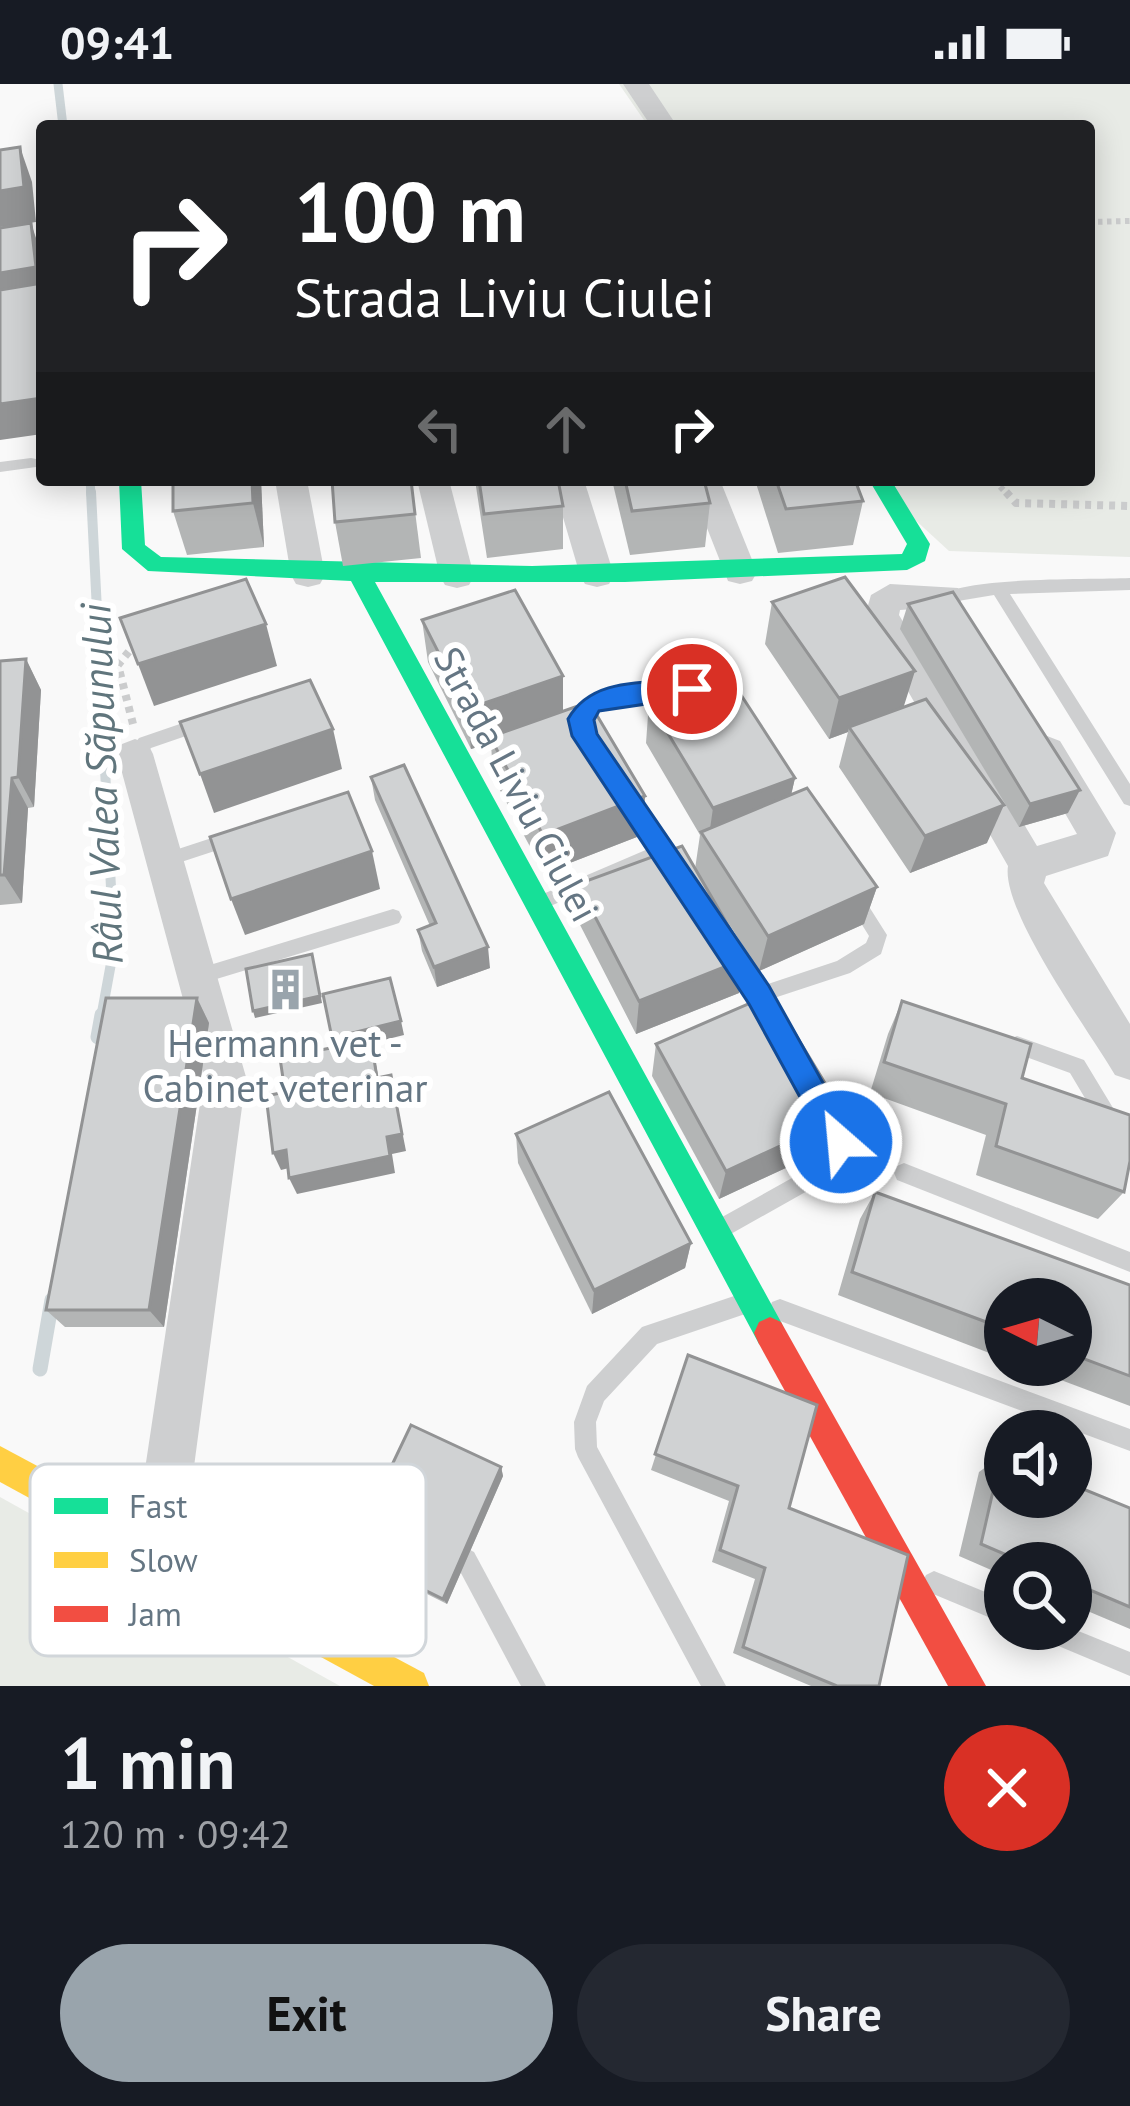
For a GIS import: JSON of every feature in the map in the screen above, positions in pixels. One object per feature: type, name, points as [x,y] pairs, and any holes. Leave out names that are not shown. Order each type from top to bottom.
[{"type":"street","points":[[636,84],[660,120]]},
{"type":"street","points":[[130,486],[134,549],[143,558],[169,568],[360,576],[740,572],[894,564],[917,555],[919,544],[884,486]]},
{"type":"street","points":[[292,486],[308,575]]},
{"type":"street","points":[[434,486],[457,576]]},
{"type":"street","points":[[570,486],[597,575]]},
{"type":"street","points":[[706,486],[740,572]]},
{"type":"street","name":"Strada Liviu Ciulei","points":[[360,576],[714,1233],[968,1686]]},
{"type":"street","points":[[970,634],[943,592],[890,597],[883,604],[882,616],[1028,865],[1025,883],[1031,902],[1130,1061]]},
{"type":"street","points":[[1028,865],[1094,845],[1096,833],[1030,726]]},
{"type":"street","points":[[137,750],[224,1077],[181,1464]]},
{"type":"street","points":[[0,1463],[30,1479]]},
{"type":"street","points":[[347,1656],[393,1682]]},
{"type":"lane","points":[[0,467],[31,463]]},
{"type":"lane","points":[[943,592],[1130,584]]},
{"type":"lane","points":[[998,589],[1130,799]]},
{"type":"lane","points":[[585,736],[581,719],[590,704],[604,698],[692,689],[709,691],[722,704]]},
{"type":"lane","points":[[137,750],[226,715]]},
{"type":"lane","points":[[622,794],[684,888]]},
{"type":"lane","points":[[166,860],[256,830]]},
{"type":"lane","points":[[537,904],[659,852]]},
{"type":"lane","points":[[759,995],[844,967],[874,948],[878,935],[843,881]]},
{"type":"lane","points":[[200,976],[393,917]]},
{"type":"lane","points":[[722,942],[784,1037]]},
{"type":"lane","points":[[1017,1045],[1077,1066],[1130,1155]]},
{"type":"lane","points":[[714,1233],[834,1165],[841,1142],[820,1099]]},
{"type":"lane","points":[[904,1174],[1130,1262]]},
{"type":"lane","points":[[714,1686],[586,1449],[585,1422],[595,1394],[650,1335],[754,1300],[1130,1439]]},
{"type":"lane","points":[[466,1560],[534,1686]]},
{"type":"lane","points":[[902,1570],[984,1603]]},
{"type":"lane","points":[[1092,1648],[1130,1664]]},
{"type":"path","points":[[1095,222],[1130,221]]},
{"type":"path","points":[[1000,486],[1016,503],[1130,506]]},
{"type":"path","points":[[137,750],[118,665],[144,632]]},
{"type":"shaded area","points":[[619,84],[1130,84],[1130,557],[949,551],[912,517],[892,486],[1095,486],[1095,120],[644,120]]},
{"type":"shaded area","points":[[0,1497],[30,1514],[30,1656],[286,1656],[340,1686],[0,1686]]},
{"type":"building","points":[[20,147],[24,187],[0,191],[0,150]]},
{"type":"building","points":[[31,223],[36,267],[0,273],[0,228]]},
{"type":"building","points":[[36,284],[36,399],[0,404],[0,290]]},
{"type":"building","points":[[173,486],[252,486],[253,503],[173,511]]},
{"type":"building","points":[[332,486],[412,486],[415,514],[335,522]]},
{"type":"building","points":[[480,486],[559,486],[563,506],[484,514]]},
{"type":"building","points":[[626,486],[706,486],[710,503],[632,511]]},
{"type":"building","points":[[778,486],[857,486],[863,501],[786,509]]},
{"type":"building","points":[[845,577],[915,671],[839,698],[772,602]]},
{"type":"building","points":[[246,579],[266,624],[138,664],[120,618]]},
{"type":"building","points":[[515,590],[563,676],[467,709],[422,620]]},
{"type":"building","points":[[953,592],[1080,790],[1030,804],[908,604]]},
{"type":"building","points":[[26,659],[18,777],[12,778],[4,875],[0,875],[0,661]]},
{"type":"building","points":[[728,675],[795,778],[713,808],[649,702]]},
{"type":"building","points":[[310,680],[333,729],[200,774],[180,722]]},
{"type":"building","points":[[926,699],[1004,805],[925,836],[849,727]]},
{"type":"building","points":[[589,702],[645,796],[543,835],[490,737]]},
{"type":"building","points":[[404,765],[488,947],[434,967],[418,930],[436,923],[371,777]]},
{"type":"building","points":[[807,788],[877,887],[768,936],[701,832]]},
{"type":"building","points":[[348,792],[372,851],[231,899],[210,837]]},
{"type":"building","points":[[682,846],[747,958],[639,1001],[578,884]]},
{"type":"building","name":"Hermann vet - Cabinet veterinar","points":[[312,954],[320,996],[253,1011],[246,969]]},
{"type":"building","points":[[390,978],[401,1021],[332,1038],[323,994]]},
{"type":"building","points":[[771,994],[845,1116],[726,1171],[656,1044]]},
{"type":"building","points":[[106,998],[197,998],[149,1310],[46,1310]]},
{"type":"building","points":[[902,1001],[1031,1044],[1022,1078],[1130,1115],[1124,1192],[996,1146],[1006,1104],[884,1062]]},
{"type":"building","points":[[371,1040],[377,1078],[391,1075],[402,1134],[387,1137],[390,1156],[289,1178],[286,1150],[273,1153],[266,1096],[285,1092],[280,1058]]},
{"type":"building","points":[[609,1092],[691,1243],[594,1290],[516,1134]]},
{"type":"building","points":[[875,1192],[1130,1285],[1130,1376],[1092,1362],[1092,1278],[984,1278],[984,1321],[852,1272]]},
{"type":"building","points":[[688,1355],[817,1405],[789,1508],[908,1555],[879,1686],[837,1686],[743,1647],[765,1568],[720,1550],[738,1486],[655,1454]]},
{"type":"building","points":[[411,1425],[501,1467],[443,1599],[426,1591],[426,1464],[392,1464]]},
{"type":"building","points":[[1092,1493],[1130,1508],[1130,1607],[1092,1591],[1092,1542],[981,1544],[987,1518],[1092,1518]]},
{"type":"waterway","name":"Râul Valea Săpunului","points":[[58,84],[62,120]]},
{"type":"waterway","name":"Râul Valea Săpunului","points":[[90,486],[91,495]]},
{"type":"waterway","name":"Râul Valea Săpunului","points":[[91,492],[114,947],[101,1018]]},
{"type":"waterway","name":"Râul Valea Săpunului","points":[[98,1037],[102,1015]]},
{"type":"waterway","name":"Râul Valea Săpunului","points":[[40,1369],[52,1300]]},
{"type":"traffic: fast","points":[[130,486],[134,549],[156,565],[532,574],[907,562],[917,555],[919,544],[884,486]]},
{"type":"traffic: fast","points":[[360,576],[770,1333]]},
{"type":"traffic: slow","points":[[0,1463],[30,1479]]},
{"type":"traffic: slow","points":[[356,1656],[411,1686]]},
{"type":"traffic: jam","points":[[770,1333],[968,1686]]},
{"type":"place","name":"Hermann vet - Cabinet veterinar","points":[[285,990]]},
{"type":"route","points":[[692,689],[604,698],[590,704],[581,719],[585,736],[759,995],[841,1142]]}]
